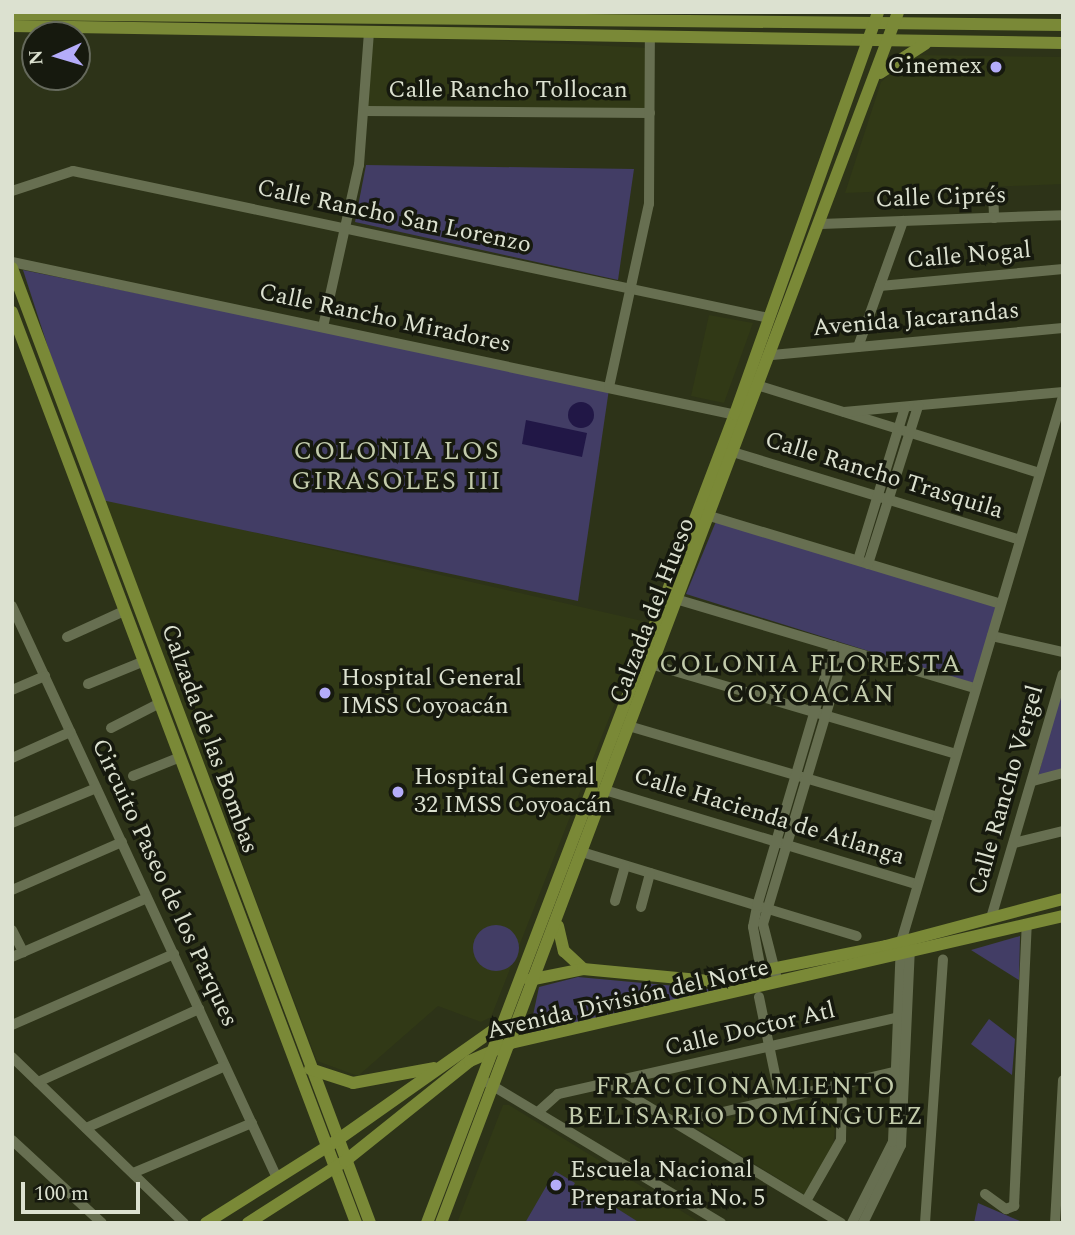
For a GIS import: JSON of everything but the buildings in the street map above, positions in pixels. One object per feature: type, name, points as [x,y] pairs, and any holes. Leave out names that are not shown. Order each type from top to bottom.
[{"type":"main road","points":[[918,12],[940,23]]},
{"type":"main road","points":[[12,14],[791,16],[1063,25]]},
{"type":"main road","name":"Calzada del Hueso","points":[[427,1223],[489,1052],[734,414],[877,17]]},
{"type":"main road","name":"Calzada del Hueso","points":[[441,1223],[498,1083],[534,979],[559,923],[896,18]]},
{"type":"main road","points":[[12,26],[1063,43]]},
{"type":"main road","points":[[873,82],[903,53],[948,41]]},
{"type":"main road","name":"Calzada de las Bombas","points":[[12,268],[336,1141],[370,1223]]},
{"type":"main road","name":"Calzada de las Bombas","points":[[12,312],[323,1148],[356,1223]]},
{"type":"main road","name":"Avenida División del Norte","points":[[515,984],[583,969],[711,981],[906,940],[1063,899]]},
{"type":"main road","name":"Avenida División del Norte","points":[[248,1223],[345,1161],[489,1052],[511,1043],[762,993],[778,986],[1063,916]]},
{"type":"main road","points":[[559,923],[564,951],[583,969]]},
{"type":"main road","name":"Avenida División del Norte","points":[[206,1223],[336,1141],[434,1068],[499,1026]]},
{"type":"main road","points":[[310,1069],[353,1083],[434,1068]]},
{"type":"street","points":[[323,327],[365,111],[369,33]]},
{"type":"street","points":[[609,387],[649,204],[650,36]]},
{"type":"street","name":"Calle Rancho Tollocan","points":[[365,111],[650,113]]},
{"type":"street","name":"Calle Rancho San Lorenzo","points":[[12,191],[73,171],[769,318]]},
{"type":"street","points":[[993,188],[994,218]]},
{"type":"street","name":"Calle Ciprés","points":[[821,224],[1063,215]]},
{"type":"street","points":[[858,347],[903,221]]},
{"type":"street","name":"Calle Rancho Miradores","points":[[12,262],[749,418]]},
{"type":"street","name":"Calle Nogal","points":[[880,286],[1063,268]]},
{"type":"street","name":"Avenida Jacarandas","points":[[772,355],[1063,328]]},
{"type":"street","points":[[760,386],[898,432],[1040,474]]},
{"type":"street","points":[[840,413],[1063,394],[907,921],[899,1043],[901,1145],[863,1223]]},
{"type":"street","points":[[883,498],[918,406]]},
{"type":"street","points":[[863,562],[883,498],[905,407]]},
{"type":"street","name":"Calle Rancho Trasquila","points":[[736,453],[1020,540]]},
{"type":"street","points":[[696,511],[1001,604]]},
{"type":"street","points":[[679,600],[975,688]]},
{"type":"street","name":"Circuito Paseo de los Parques","points":[[12,606],[15,622],[45,676],[277,1178]]},
{"type":"street","points":[[66,637],[124,611]]},
{"type":"street","points":[[992,636],[1063,652]]},
{"type":"street","points":[[778,986],[767,970],[753,927],[775,841],[834,646]]},
{"type":"street","points":[[780,1098],[769,1047],[762,993],[767,970],[763,930],[845,650]]},
{"type":"street","points":[[88,684],[142,662]]},
{"type":"street","points":[[654,665],[956,754]]},
{"type":"street","name":"Calle Rancho Vergel","points":[[991,918],[1063,674]]},
{"type":"street","points":[[12,691],[45,676]]},
{"type":"street","points":[[111,728],[158,704]]},
{"type":"street","points":[[632,727],[938,817]]},
{"type":"street","points":[[12,758],[70,732]]},
{"type":"street","points":[[133,776],[178,758]]},
{"type":"street","points":[[1033,781],[1063,773]]},
{"type":"street","points":[[12,823],[96,788]]},
{"type":"street","name":"Calle Hacienda de Atlanga","points":[[608,791],[918,884]]},
{"type":"street","points":[[1014,843],[1063,831]]},
{"type":"street","points":[[12,890],[122,842]]},
{"type":"street","points":[[585,853],[857,936]]},
{"type":"street","points":[[615,901],[625,866]]},
{"type":"street","points":[[641,907],[650,873]]},
{"type":"street","points":[[12,930],[17,955],[147,898]]},
{"type":"street","points":[[985,1194],[1006,1209],[1014,1206],[1027,925]]},
{"type":"street","points":[[12,1024],[173,954]]},
{"type":"street","points":[[852,1223],[893,1142],[893,1072],[899,1043],[896,1018],[905,955]]},
{"type":"street","points":[[925,1223],[943,960]]},
{"type":"street","points":[[38,1082],[199,1009]]},
{"type":"street","name":"Calle Doctor Atl","points":[[538,1112],[558,1094],[896,1018]]},
{"type":"street","points":[[12,1057],[184,1223]]},
{"type":"street","points":[[86,1128],[225,1066]]},
{"type":"street","points":[[676,1123],[893,1072]]},
{"type":"street","points":[[480,1077],[498,1083],[538,1112],[722,1223]]},
{"type":"street","points":[[1055,1223],[1060,1188],[1063,1080]]},
{"type":"street","points":[[609,1083],[841,1223]]},
{"type":"street","points":[[806,1201],[841,1140],[842,1085]]},
{"type":"street","points":[[133,1173],[251,1123]]},
{"type":"street","points":[[12,1140],[102,1223]]},
{"type":"shaded area","points":[[369,34],[650,48],[648,117],[364,108]]},
{"type":"shaded area","points":[[912,55],[1063,57],[1063,184],[845,193],[881,82]]},
{"type":"shaded area","points":[[366,165],[634,169],[618,280],[355,222]]},
{"type":"shaded area","points":[[23,270],[609,389],[578,601],[97,499]]},
{"type":"shaded area","points":[[709,315],[753,323],[724,403],[691,396]]},
{"type":"shaded area","points":[[581,402],[590,406],[594,415],[590,424],[581,428],[572,424],[568,415],[572,406]]},
{"type":"shaded area","points":[[526,420],[587,433],[582,457],[522,444]]},
{"type":"shaded area","name":"Hospital General 32 IMSS Coyoacán","points":[[104,498],[647,622],[491,1017],[481,1022],[438,1006],[358,1076],[317,1061]]},
{"type":"shaded area","points":[[717,519],[997,606],[974,684],[686,594]]},
{"type":"shaded area","points":[[1063,678],[1063,770],[1038,777]]},
{"type":"shaded area","points":[[496,925],[512,932],[519,948],[512,964],[496,971],[480,964],[473,948],[480,932]]},
{"type":"shaded area","points":[[1020,936],[1019,980],[971,950]]},
{"type":"shaded area","points":[[578,977],[708,989],[751,986],[529,1034],[539,987]]},
{"type":"shaded area","points":[[989,1019],[1015,1039],[1012,1075],[971,1044]]},
{"type":"shaded area","points":[[838,1094],[833,1148],[805,1195],[693,1126]]},
{"type":"shaded area","name":"Escuela Nacional Preparatoria No. 5","points":[[503,1105],[509,1105],[701,1223],[457,1223]]},
{"type":"shaded area","points":[[555,1171],[575,1183],[570,1192],[577,1197],[583,1187],[640,1223],[525,1223]]},
{"type":"shaded area","points":[[978,1203],[1020,1221],[1020,1223],[974,1223]]},
{"type":"place","name":"Cinemex","points":[[996,67]]},
{"type":"place","name":"Hospital General IMSS Coyoacán","points":[[325,693]]},
{"type":"place","name":"Hospital General 32 IMSS Coyoacán","points":[[398,792]]},
{"type":"place","name":"Escuela Nacional Preparatoria No. 5","points":[[556,1185]]},
{"type":"district","name":"COLONIA LOS GIRASOLES III","points":[[397,467]]},
{"type":"district","name":"COLONIA FLORESTA COYOACÁN","points":[[811,680]]},
{"type":"district","name":"FRACCIONAMIENTO BELISARIO DOMÍNGUEZ","points":[[746,1102]]}]
